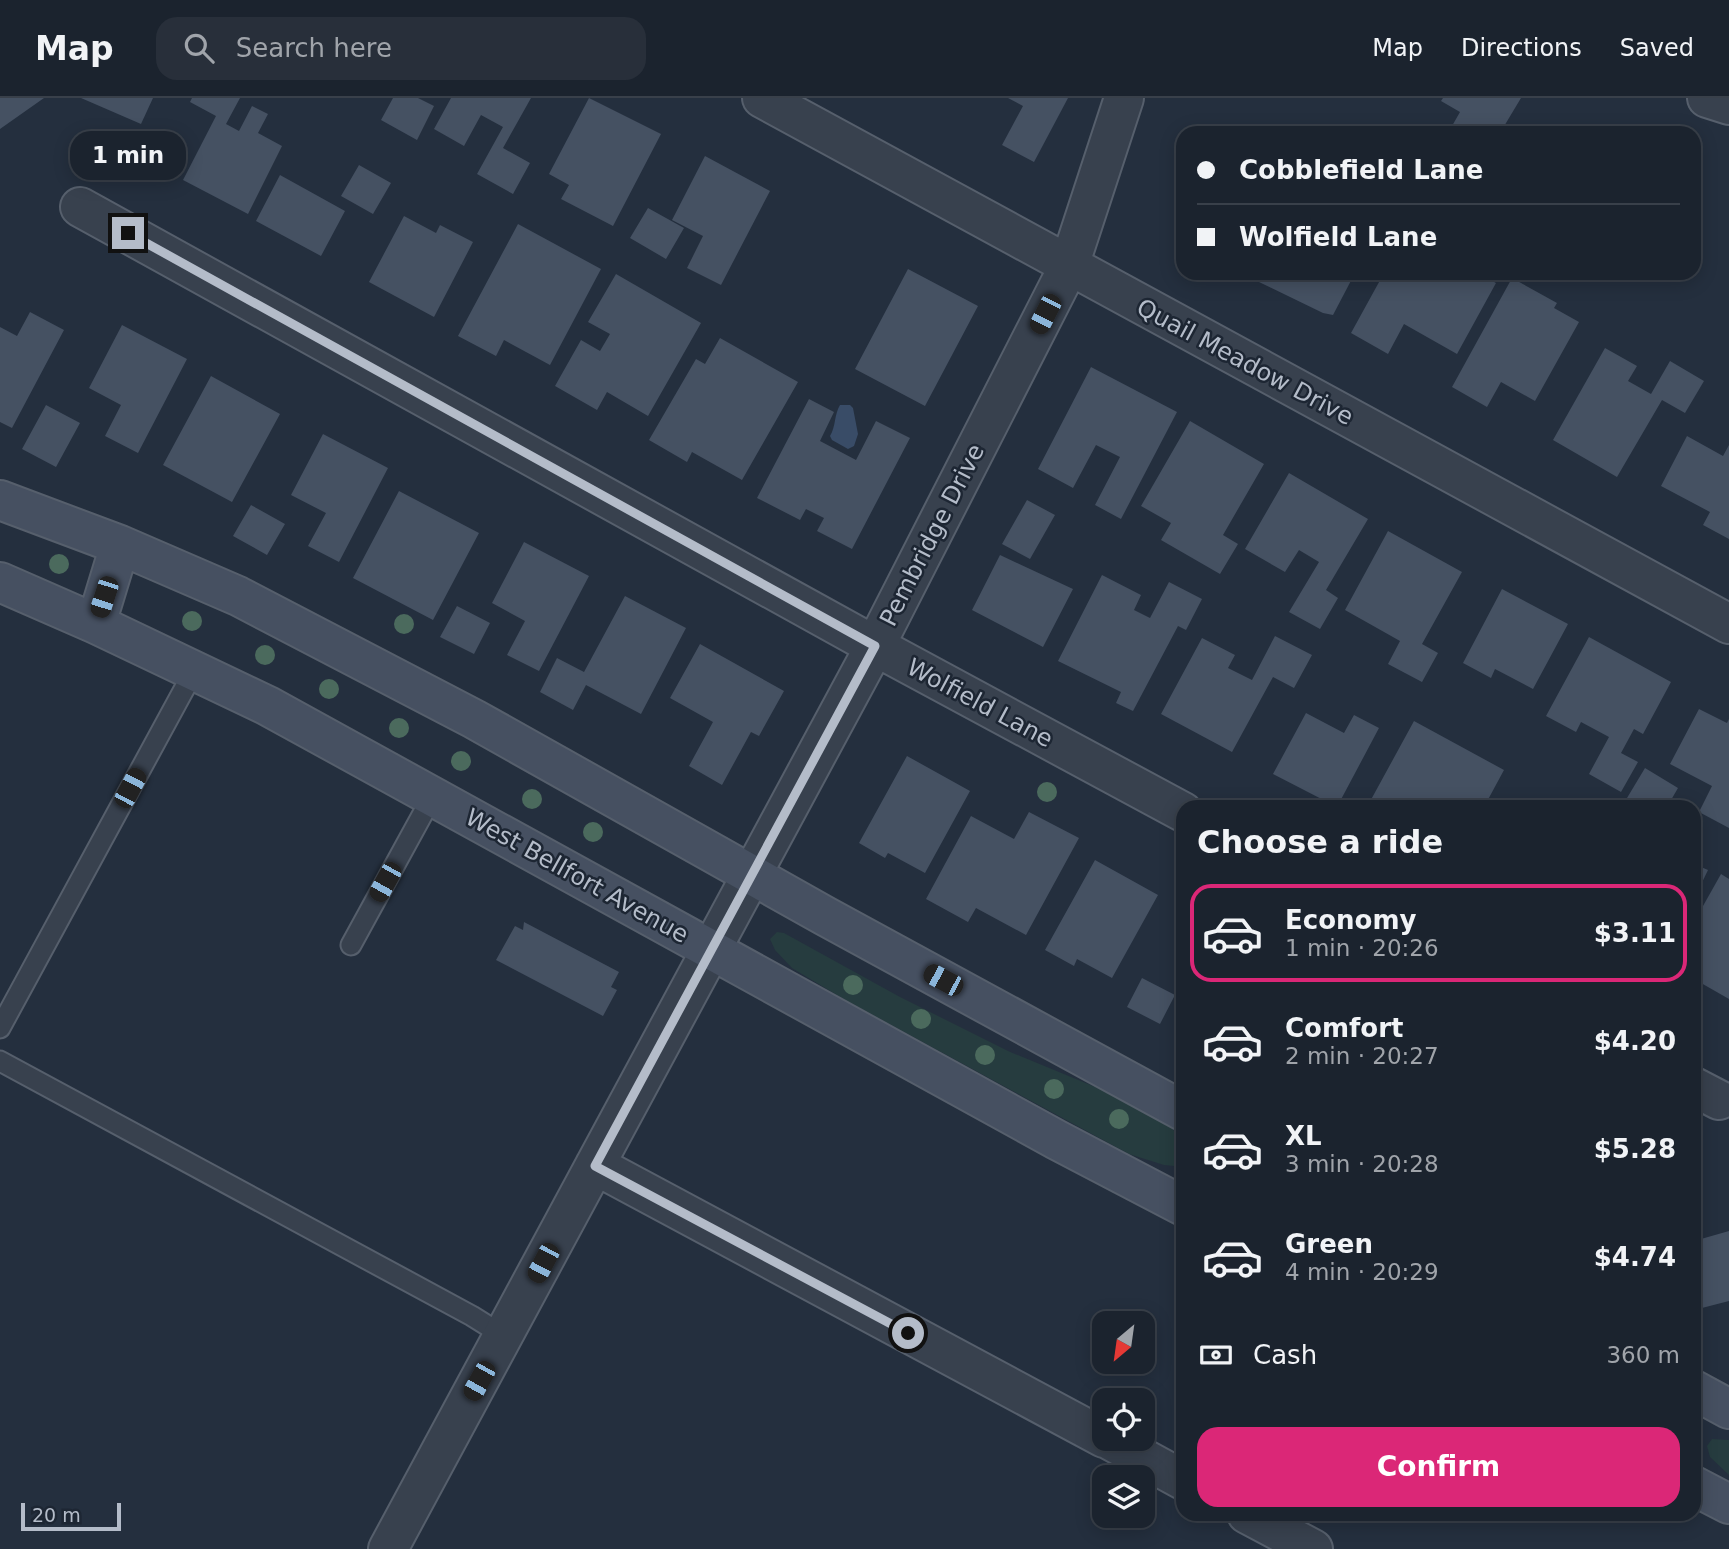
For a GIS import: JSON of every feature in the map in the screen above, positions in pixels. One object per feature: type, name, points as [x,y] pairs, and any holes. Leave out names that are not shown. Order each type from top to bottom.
[{"type":"main road","points":[[0,500],[120,545],[237,596],[450,706],[825,916],[1176,1107]]},
{"type":"main road","points":[[96,624],[120,545]]},
{"type":"main road","name":"West Bellfort Avenue","points":[[0,582],[96,624],[268,706],[1176,1202]]},
{"type":"main road","points":[[1701,1490],[1729,1504]]},
{"type":"street","name":"Quail Meadow Drive","points":[[762,98],[1729,624]]},
{"type":"street","name":"Pembridge Drive","points":[[400,1545],[503,1336],[875,646],[1069,266],[1124,98]]},
{"type":"street","points":[[1707,98],[1729,105]]},
{"type":"street","name":"Wolfield Lane","points":[[80,206],[875,646],[1176,808]]},
{"type":"street","points":[[595,1166],[1092,1431]]},
{"type":"street","points":[[1129,1451],[1176,1476]]},
{"type":"street","points":[[1260,1521],[1313,1549]]},
{"type":"lane","points":[[0,1028],[194,671]]},
{"type":"lane","points":[[351,945],[432,797]]},
{"type":"lane","points":[[0,1061],[472,1316],[503,1336]]},
{"type":"green space","points":[[777,932],[784,933],[900,997],[1008,1051],[1134,1103],[1166,1121],[1176,1133],[1176,1166],[1129,1154],[847,1001],[792,968],[775,950],[770,939]]},
{"type":"green space","points":[[1712,1439],[1729,1440],[1729,1475],[1710,1457],[1707,1446]]},
{"type":"water","points":[[840,405],[850,405],[853,408],[858,434],[854,446],[848,449],[830,436]]},
{"type":"building","points":[[0,98],[44,98],[0,129]]},
{"type":"building","points":[[81,98],[153,98],[141,124]]},
{"type":"building","points":[[192,98],[240,98],[226,124],[239,131],[252,106],[268,114],[258,133],[282,146],[248,214],[183,180],[216,116],[190,102]]},
{"type":"building","points":[[393,98],[418,98],[434,106],[417,140],[381,120]]},
{"type":"building","points":[[451,98],[531,98],[503,148],[530,163],[513,194],[477,174],[503,127],[481,115],[464,146],[434,129]]},
{"type":"building","points":[[589,98],[661,134],[613,226],[561,199],[569,185],[549,174]]},
{"type":"building","points":[[1008,98],[1068,98],[1034,162],[1002,145],[1023,106]]},
{"type":"building","points":[[1443,98],[1521,98],[1504,126],[1452,126],[1460,112],[1441,101]]},
{"type":"building","points":[[705,156],[770,191],[721,285],[687,268],[703,236],[672,220]]},
{"type":"building","points":[[359,165],[391,183],[373,214],[341,196]]},
{"type":"building","points":[[280,175],[345,211],[321,256],[256,221]]},
{"type":"building","points":[[648,208],[684,228],[666,259],[630,238]]},
{"type":"building","points":[[404,216],[436,233],[440,225],[473,242],[434,317],[369,282]]},
{"type":"building","points":[[518,224],[601,269],[550,365],[504,340],[496,356],[458,336]]},
{"type":"building","points":[[908,269],[978,306],[925,406],[855,369]]},
{"type":"building","points":[[616,274],[701,323],[648,416],[607,392],[597,410],[555,386],[581,340],[600,351],[610,334],[588,322]]},
{"type":"building","points":[[1351,280],[1333,315],[1323,313],[1259,282]]},
{"type":"building","points":[[1380,280],[1490,280],[1496,283],[1457,354],[1404,324],[1388,354],[1351,333]]},
{"type":"building","points":[[1511,280],[1557,303],[1554,308],[1579,322],[1535,401],[1501,382],[1487,407],[1452,387]]},
{"type":"building","points":[[30,312],[64,330],[12,428],[0,422],[0,327],[17,336]]},
{"type":"building","points":[[122,325],[187,359],[138,453],[105,436],[121,405],[89,388]]},
{"type":"building","points":[[720,338],[798,382],[742,480],[692,452],[687,462],[649,440],[696,359],[705,364]]},
{"type":"building","points":[[1605,348],[1637,366],[1628,381],[1651,394],[1670,361],[1704,381],[1685,413],[1662,400],[1617,477],[1553,440]]},
{"type":"building","points":[[1091,367],[1177,412],[1121,519],[1095,505],[1120,457],[1096,445],[1073,488],[1038,469]]},
{"type":"building","points":[[211,376],[280,414],[232,502],[163,465]]},
{"type":"building","points":[[809,399],[834,412],[820,441],[856,460],[876,421],[910,438],[852,549],[817,531],[824,518],[806,509],[800,520],[757,498]]},
{"type":"building","points":[[46,405],[80,423],[56,467],[22,449]]},
{"type":"building","points":[[1190,421],[1264,464],[1223,535],[1238,544],[1220,574],[1161,540],[1171,523],[1141,506]]},
{"type":"building","points":[[323,434],[388,468],[339,562],[308,546],[326,513],[291,495]]},
{"type":"building","points":[[1687,436],[1723,456],[1729,445],[1729,539],[1703,525],[1710,512],[1661,486]]},
{"type":"building","points":[[1289,473],[1368,519],[1326,590],[1338,598],[1320,629],[1289,612],[1319,562],[1299,550],[1285,572],[1245,549]]},
{"type":"building","points":[[399,491],[479,533],[433,620],[353,578]]},
{"type":"building","points":[[1027,500],[1055,515],[1030,559],[1002,544]]},
{"type":"building","points":[[251,505],[285,524],[267,555],[233,536]]},
{"type":"building","points":[[1388,531],[1462,572],[1422,644],[1438,653],[1422,682],[1388,664],[1400,641],[1345,610]]},
{"type":"building","points":[[524,542],[589,576],[539,671],[507,655],[525,621],[492,603]]},
{"type":"building","points":[[1000,555],[1073,589],[1043,647],[972,610]]},
{"type":"building","points":[[1102,575],[1141,595],[1134,610],[1150,618],[1169,582],[1202,599],[1186,630],[1178,626],[1133,711],[1116,703],[1121,692],[1058,661]]},
{"type":"building","points":[[1502,589],[1568,624],[1533,689],[1495,669],[1491,678],[1463,663]]},
{"type":"building","points":[[625,596],[686,628],[641,714],[586,685],[573,710],[540,692],[557,658],[584,672]]},
{"type":"building","points":[[457,606],[490,623],[474,654],[440,637]]},
{"type":"building","points":[[1275,636],[1312,655],[1294,688],[1273,677],[1232,752],[1161,714],[1202,638],[1235,655],[1228,668],[1252,680]]},
{"type":"building","points":[[1589,637],[1671,682],[1643,734],[1634,729],[1621,753],[1638,762],[1621,792],[1589,774],[1609,737],[1581,722],[1576,732],[1546,716]]},
{"type":"building","points":[[700,644],[784,691],[759,736],[751,732],[722,785],[689,766],[713,722],[670,698]]},
{"type":"building","points":[[1699,709],[1727,723],[1729,719],[1729,828],[1701,813],[1712,786],[1670,764]]},
{"type":"building","points":[[1306,713],[1344,733],[1354,715],[1379,728],[1341,800],[1323,800],[1273,774]]},
{"type":"building","points":[[1414,721],[1504,770],[1488,800],[1371,800]]},
{"type":"building","points":[[907,756],[970,791],[925,873],[888,853],[885,858],[859,843]]},
{"type":"building","points":[[1645,768],[1678,788],[1671,800],[1627,798]]},
{"type":"building","points":[[1029,812],[1079,838],[1026,935],[976,908],[968,922],[926,899],[971,816],[1014,839]]},
{"type":"building","points":[[1095,860],[1158,895],[1112,978],[1077,959],[1074,966],[1045,950]]},
{"type":"building","points":[[1701,867],[1708,870],[1701,884]]},
{"type":"building","points":[[1721,874],[1729,879],[1729,999],[1701,983],[1701,910]]},
{"type":"building","points":[[524,922],[619,972],[611,987],[617,990],[603,1016],[496,960],[515,926],[523,930]]},
{"type":"building","points":[[1142,978],[1175,995],[1160,1024],[1127,1007]]},
{"type":"building","points":[[1729,1231],[1729,1301],[1701,1308],[1701,1239]]},
{"type":"route","points":[[128,233],[875,646],[595,1166],[908,1333]]}]
